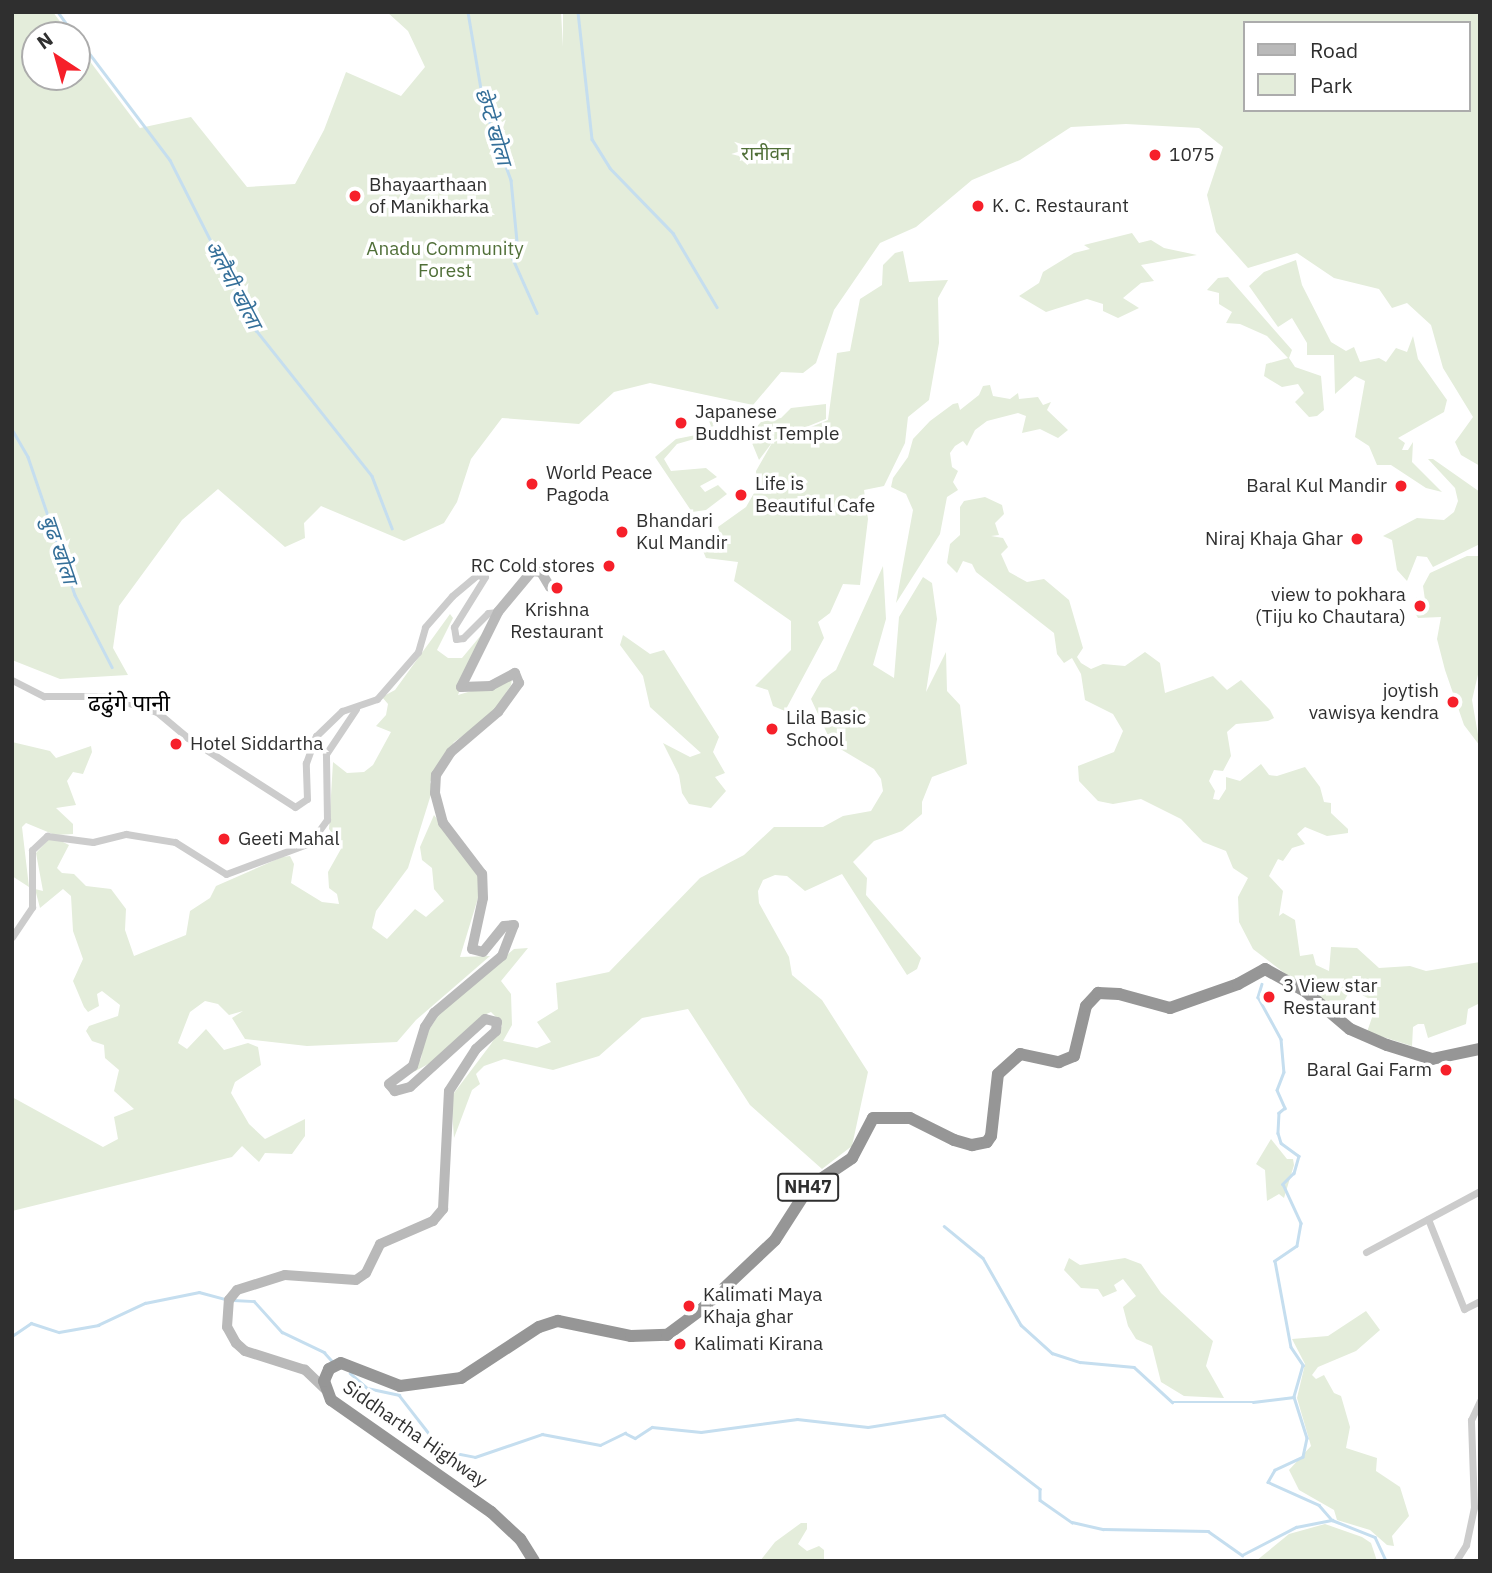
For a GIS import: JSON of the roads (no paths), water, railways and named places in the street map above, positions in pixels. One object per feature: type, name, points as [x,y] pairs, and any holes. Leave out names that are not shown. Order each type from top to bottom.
[{"type":"highway","name":"Siddhartha Highway","points":[[534,1561],[520,1539],[491,1512],[343,1409],[325,1389],[326,1374],[341,1363],[400,1386],[461,1378],[550,1322],[631,1336],[667,1335],[702,1309],[775,1240],[809,1187],[852,1158],[873,1118],[910,1118],[954,1140],[972,1145],[987,1142],[992,1136],[998,1074],[1020,1054],[1059,1062],[1074,1056],[1086,1006],[1098,993],[1119,994],[1170,1008],[1238,984],[1265,969],[1304,991],[1350,1030],[1387,1045],[1432,1059],[1480,1049]]},
{"type":"main road","points":[[325,1389],[305,1370],[245,1351],[230,1338],[226,1310],[237,1290],[285,1275],[356,1280],[366,1273],[380,1244],[433,1221],[443,1209],[449,1091],[476,1049],[496,1031],[497,1022],[485,1019],[410,1087],[395,1091],[389,1084],[413,1066],[428,1021],[502,956],[514,929],[509,922],[483,952],[471,949],[483,898],[482,874],[443,824],[434,785],[451,752],[498,712],[520,681],[515,673],[491,686],[461,687],[498,612],[532,571],[541,572],[550,587],[557,590]]},
{"type":"street","points":[[12,680],[44,696],[107,696],[157,712],[188,738],[295,807],[307,799],[306,763],[316,736],[342,711],[356,709],[377,699],[418,652],[431,617],[467,581],[477,575],[485,577],[454,627],[456,639],[463,638],[488,613],[498,612]]},
{"type":"street","points":[[12,937],[32,907],[32,850],[47,836],[93,842],[126,834],[176,842],[226,874],[310,843],[327,820],[326,754],[356,709]]},
{"type":"street","points":[[1366,1252],[1480,1191]]},
{"type":"street","points":[[1428,1219],[1464,1309],[1480,1301]]},
{"type":"street","points":[[1455,1561],[1466,1545],[1472,1513],[1471,1420],[1480,1401]]},
{"type":"street","points":[[1472,1513],[1480,1518]]},
{"type":"waterway","name":"अलैची खोला","points":[[58,12],[65,21]]},
{"type":"waterway","name":"छेप्टे खोला","points":[[468,12],[484,107],[511,180],[517,241]]},
{"type":"waterway","points":[[578,12],[592,139],[610,168],[673,233],[717,307]]},
{"type":"waterway","name":"अलैची खोला","points":[[91,56],[170,160],[256,330],[372,476],[392,528]]},
{"type":"waterway","name":"छेप्टे खोला","points":[[515,252],[513,259],[537,313]]},
{"type":"waterway","name":"बुढ खोला","points":[[12,429],[28,457],[75,595],[112,667]]},
{"type":"waterway","points":[[1262,984],[1258,997],[1281,1039],[1284,1072],[1277,1090],[1285,1108],[1279,1113],[1278,1133],[1281,1143],[1299,1156],[1294,1173],[1283,1184],[1301,1223],[1297,1246],[1275,1261],[1291,1347],[1303,1365],[1294,1397],[1307,1438],[1303,1457],[1275,1470],[1268,1482],[1319,1505],[1332,1520],[1375,1537],[1386,1561]]},
{"type":"waterway","points":[[944,1226],[983,1258],[1021,1325],[1052,1353],[1080,1362],[1134,1367],[1172,1402],[1253,1402],[1294,1397]]},
{"type":"waterway","points":[[12,1336],[31,1323],[59,1332],[98,1325],[145,1303],[199,1292],[226,1299]]},
{"type":"waterway","points":[[233,1300],[254,1301],[282,1332],[324,1352],[333,1362]]},
{"type":"waterway","points":[[350,1373],[367,1388],[399,1395],[434,1440],[450,1452],[475,1457],[542,1434],[600,1445],[625,1433],[635,1438],[652,1427],[701,1432],[797,1419],[868,1427],[944,1415],[1040,1489],[1040,1500],[1072,1522],[1103,1529],[1208,1531],[1242,1555],[1296,1527],[1332,1520]]},
{"type":"place","name":"1075","points":[[1155,155]]},
{"type":"place","name":"Bhayaarthaan of Manikharka","points":[[355,196]]},
{"type":"place","name":"K. C. Restaurant","points":[[978,206]]},
{"type":"place","name":"Japanese Buddhist Temple","points":[[681,423]]},
{"type":"place","name":"World Peace Pagoda","points":[[532,484]]},
{"type":"place","name":"Baral Kul Mandir","points":[[1401,486]]},
{"type":"place","name":"Life is Beautiful Cafe","points":[[741,495]]},
{"type":"place","name":"Bhandari Kul Mandir","points":[[622,532]]},
{"type":"place","name":"Niraj Khaja Ghar","points":[[1357,539]]},
{"type":"place","name":"RC Cold stores","points":[[609,566]]},
{"type":"place","name":"Krishna Restaurant","points":[[557,588]]},
{"type":"place","name":"view to pokhara (Tiju ko Chautara)","points":[[1420,606]]},
{"type":"place","name":"joytish vawisya kendra","points":[[1453,702]]},
{"type":"place","name":"Lila Basic School","points":[[772,729]]},
{"type":"place","name":"Hotel Siddartha","points":[[176,744]]},
{"type":"place","name":"Geeti Mahal","points":[[224,839]]},
{"type":"place","name":"3 View star Restaurant","points":[[1269,997]]},
{"type":"place","name":"Baral Gai Farm","points":[[1446,1070]]},
{"type":"place","name":"Kalimati Maya Khaja ghar","points":[[689,1306]]},
{"type":"place","name":"Kalimati Kirana","points":[[680,1344]]},
{"type":"district","name":"ढढुंगे पानी","points":[[129,702]]},
{"type":"park label","name":"रानीवन","points":[[766,154]]},
{"type":"park label","name":"Anadu Community Forest","points":[[445,260]]}]
